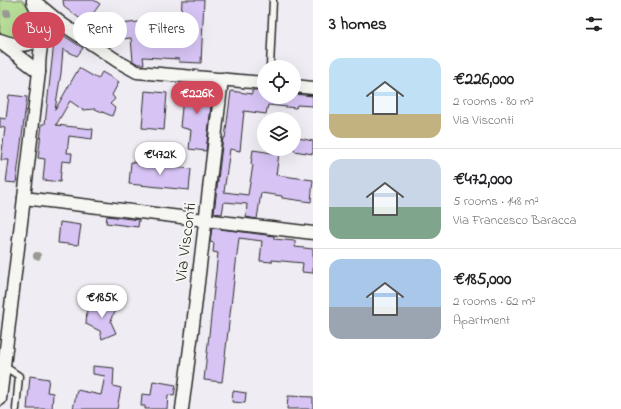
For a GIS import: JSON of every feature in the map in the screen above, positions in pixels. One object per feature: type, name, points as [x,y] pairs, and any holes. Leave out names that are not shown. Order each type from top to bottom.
[{"type":"street","points":[[32,0],[47,12]]},
{"type":"street","points":[[0,41],[13,45],[26,46],[34,42],[39,34],[40,22],[32,0]]},
{"type":"street","points":[[65,26],[119,62],[137,72],[257,82]]},
{"type":"street","points":[[0,41],[39,72]]},
{"type":"street","points":[[0,399],[4,366],[6,306],[24,198],[41,48]]},
{"type":"street","name":"Via Visconti","points":[[182,409],[222,79]]},
{"type":"street","points":[[301,87],[313,88]]},
{"type":"street","points":[[24,198],[313,233]]},
{"type":"lane","points":[[270,60],[273,0]]},
{"type":"lane","points":[[4,366],[19,376],[16,409]]},
{"type":"green space","points":[[0,0],[22,0],[30,12],[12,12],[12,38],[0,34]]},
{"type":"building","points":[[63,0],[94,0],[100,4],[94,12],[73,12],[73,14],[64,7]]},
{"type":"building","points":[[182,0],[204,0],[201,63],[179,62],[179,59],[143,57],[144,64],[138,64],[133,61],[131,38],[127,38],[127,23],[135,22],[135,48],[199,48],[199,12],[181,12]]},
{"type":"building","points":[[65,36],[73,42],[73,48],[83,48],[77,56],[63,49],[55,110],[79,68],[98,79],[102,72],[119,82],[112,95],[115,99],[110,104],[115,108],[112,116],[95,109],[83,110],[70,101],[56,125],[93,129],[92,139],[69,136],[67,153],[72,153],[71,162],[62,161],[60,182],[43,180],[45,159],[38,158],[42,124],[45,124],[53,48],[65,48]]},
{"type":"building","points":[[213,87],[206,151],[189,149],[191,130],[180,127],[184,88]]},
{"type":"building","points":[[252,90],[257,90],[257,104],[301,104],[301,95],[313,96],[313,106],[297,105],[296,108],[268,105],[266,112],[244,111],[240,151],[230,149],[224,192],[248,195],[253,165],[251,164],[253,150],[257,151],[257,156],[279,156],[276,175],[313,180],[311,202],[282,198],[282,196],[261,193],[257,219],[246,217],[247,204],[224,202],[222,214],[214,213],[223,138],[225,138],[231,91],[252,94]]},
{"type":"building","points":[[145,91],[167,93],[164,130],[142,128]]},
{"type":"building","points":[[9,95],[27,97],[16,183],[6,182],[9,160],[1,160],[5,128],[0,127],[0,118],[6,119]]},
{"type":"building","points":[[301,138],[313,141],[313,154],[301,152]]},
{"type":"building","points":[[131,162],[191,169],[189,190],[129,184]]},
{"type":"building","points":[[107,216],[139,220],[138,227],[106,223]]},
{"type":"building","points":[[60,222],[81,225],[78,245],[58,243]]},
{"type":"building","points":[[212,228],[274,236],[274,239],[295,241],[295,247],[313,249],[313,273],[302,272],[303,263],[272,260],[272,262],[260,261],[262,241],[239,238],[222,382],[204,380],[218,253],[213,252],[214,243],[210,242]]},
{"type":"building","points":[[107,300],[118,309],[112,316],[111,322],[116,333],[102,339],[100,331],[86,324],[87,309],[94,310],[102,307]]},
{"type":"building","points":[[93,366],[114,368],[113,386],[121,388],[117,409],[73,409],[77,390],[101,395],[105,376],[93,374]]},
{"type":"building","points":[[30,376],[49,379],[47,392],[53,393],[52,409],[27,409]]},
{"type":"building","points":[[153,381],[176,385],[174,396],[168,395],[167,409],[145,409],[145,406],[141,406],[142,394],[151,395]]},
{"type":"building","points":[[233,391],[246,393],[245,403],[232,402]]},
{"type":"building","points":[[288,396],[313,397],[313,409],[287,409]]}]
